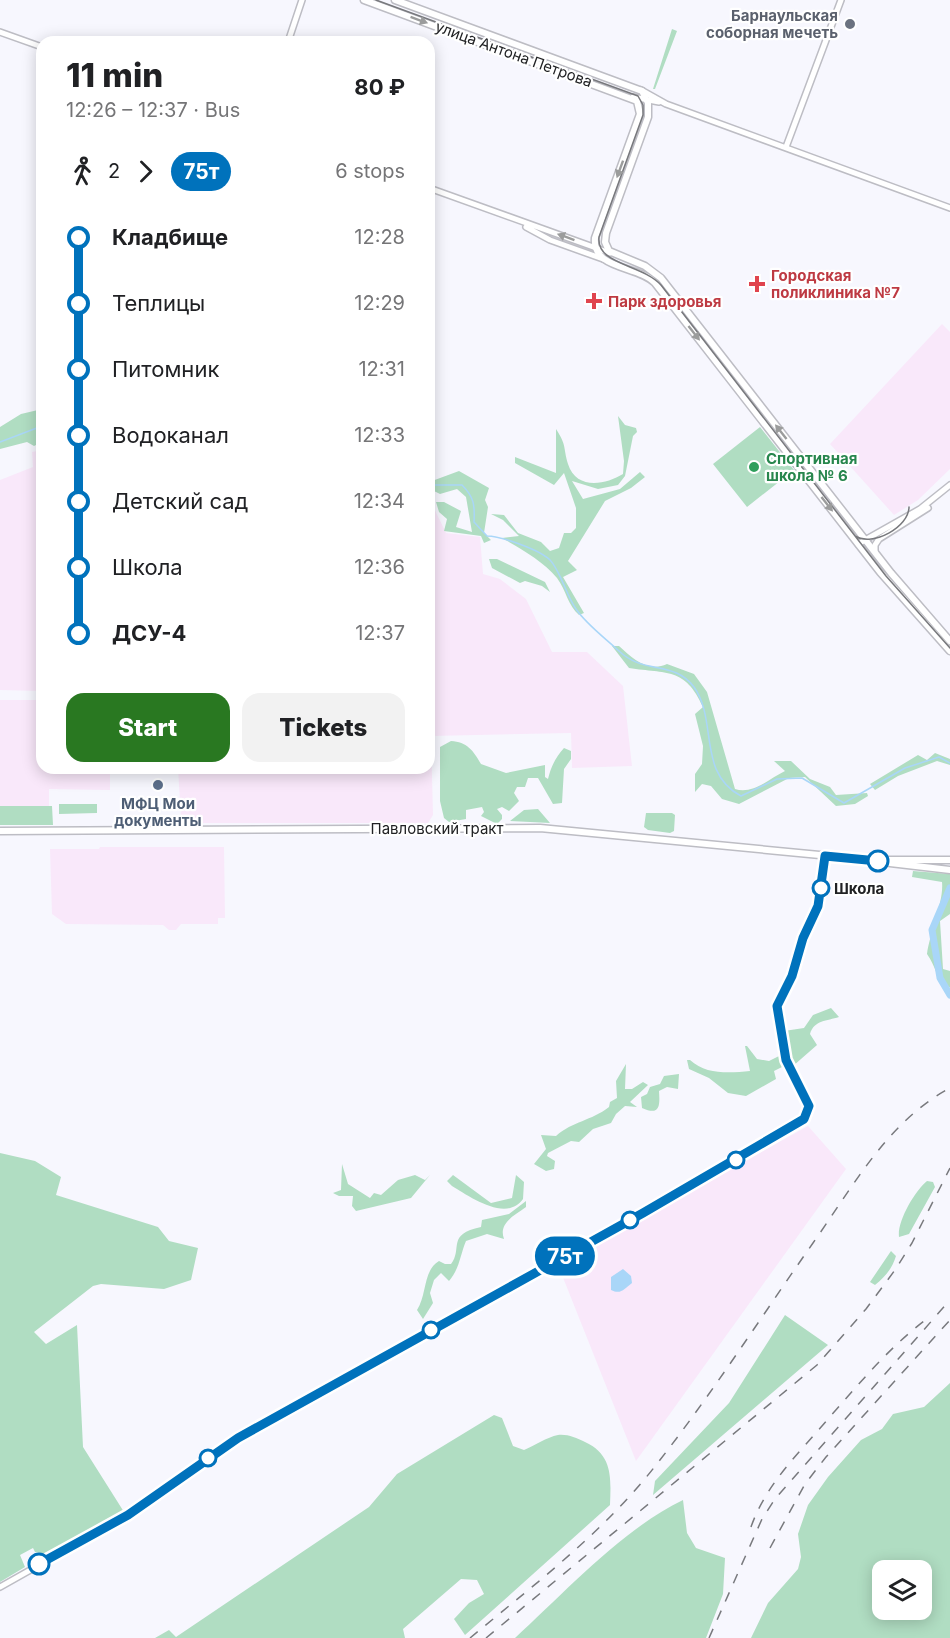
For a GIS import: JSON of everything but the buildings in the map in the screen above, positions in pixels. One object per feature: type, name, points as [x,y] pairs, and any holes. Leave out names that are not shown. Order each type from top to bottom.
[{"type":"main road","name":"улица Антона Петрова","points":[[364,0],[633,97]]},
{"type":"main road","name":"улица Антона Петрова","points":[[395,0],[637,87]]},
{"type":"main road","points":[[637,87],[647,100],[648,117],[605,242],[612,254],[645,266],[661,278],[876,555],[950,641]]},
{"type":"main road","points":[[633,97],[639,105],[640,114],[596,238],[597,252],[603,259],[643,274],[656,283],[858,544],[950,651]]},
{"type":"main road","name":"Павловский тракт","points":[[0,831],[531,828],[597,832],[950,870]]},
{"type":"main road","name":"Павловский тракт","points":[[872,860],[950,860]]},
{"type":"main road","points":[[939,860],[939,869]]},
{"type":"street","points":[[290,36],[302,0]]},
{"type":"street","points":[[786,147],[841,0]]},
{"type":"street","points":[[0,32],[36,45]]},
{"type":"street","name":"улица Антона Петрова","points":[[637,87],[666,104]]},
{"type":"street","name":"улица Антона Петрова","points":[[633,97],[666,104],[950,208]]},
{"type":"street","points":[[435,190],[597,252],[612,254]]},
{"type":"street","points":[[597,252],[605,242]]},
{"type":"street","points":[[858,544],[870,546],[877,542],[920,514],[950,485]]},
{"type":"street","points":[[858,544],[912,514],[939,495]]},
{"type":"street","points":[[876,555],[874,548],[877,542]]},
{"type":"street","points":[[0,1587],[128,1515],[238,1438],[800,1123],[807,1116],[809,1106],[783,1050],[777,1014],[778,999],[792,976],[803,938],[818,906],[825,856]]},
{"type":"shaded area","points":[[942,324],[950,332],[950,469],[918,500],[894,515],[830,444]]},
{"type":"shaded area","points":[[36,451],[36,691],[0,690],[0,480],[33,467],[32,452]]},
{"type":"shaded area","points":[[435,510],[446,533],[480,537],[483,574],[500,579],[526,599],[552,652],[587,652],[623,686],[632,766],[572,768],[571,733],[435,736]]},
{"type":"shaded area","points":[[0,700],[36,700],[36,774],[110,774],[110,790],[49,789],[49,806],[0,806]]},
{"type":"shaded area","points":[[178,774],[432,774],[433,815],[428,823],[188,823],[181,818]]},
{"type":"shaded area","points":[[100,847],[224,847],[225,918],[218,918],[218,924],[181,924],[176,930],[169,930],[163,925],[66,924],[52,914],[50,849],[99,849]]},
{"type":"shaded area","points":[[808,1126],[846,1169],[636,1461],[558,1265]]},
{"type":"green space","points":[[672,29],[677,31],[655,89],[653,89]]},
{"type":"green space","points":[[36,410],[36,445],[27,442],[0,449],[0,427],[21,414]]},
{"type":"green space","points":[[618,416],[625,425],[636,428],[637,432],[633,436],[625,476],[618,485],[598,489],[572,481],[583,499],[620,489],[640,472],[645,477],[631,488],[605,501],[568,561],[577,570],[563,577],[584,613],[579,615],[572,607],[557,578],[538,561],[502,538],[519,536],[503,520],[491,514],[504,515],[518,533],[541,542],[550,551],[559,548],[564,533],[571,533],[576,528],[576,508],[564,473],[554,485],[515,463],[515,457],[556,473],[556,429],[563,443],[568,464],[577,478],[600,483],[616,478],[623,474],[624,461]]},
{"type":"green space","name":"Спортивная школа № 6","points":[[760,427],[794,470],[747,507],[713,464]]},
{"type":"green space","points":[[459,471],[489,488],[485,500],[488,507],[484,533],[491,540],[484,543],[481,536],[444,531],[447,519],[439,512],[436,502],[444,502],[461,511],[456,527],[472,532],[466,497],[457,489],[440,494],[435,492],[435,480]]},
{"type":"green space","points":[[489,559],[497,559],[545,582],[550,592],[542,586],[525,581],[520,583],[492,568]]},
{"type":"green space","points":[[612,646],[619,646],[641,663],[653,667],[667,664],[694,674],[707,692],[735,789],[748,790],[761,785],[785,771],[774,761],[791,761],[810,779],[830,787],[836,795],[867,793],[868,796],[855,804],[836,806],[805,777],[789,778],[739,804],[722,799],[711,786],[702,784],[695,792],[695,774],[702,764],[703,746],[695,714],[703,707],[696,694],[689,685],[674,675],[629,668]]},
{"type":"green space","points":[[451,741],[469,748],[481,764],[506,773],[545,765],[545,777],[548,779],[550,770],[564,748],[571,751],[571,759],[564,769],[562,803],[553,804],[538,778],[528,778],[525,787],[517,787],[514,793],[519,801],[509,811],[502,807],[497,809],[502,819],[497,824],[481,816],[484,812],[482,807],[466,810],[466,819],[449,822],[444,818],[440,801],[440,747]]},
{"type":"green space","points":[[935,753],[950,759],[950,765],[937,761],[898,776],[875,790],[870,784],[918,755],[927,760]]},
{"type":"green space","points":[[59,804],[97,804],[97,813],[59,814]]},
{"type":"green space","points":[[0,806],[52,806],[53,825],[0,825]]},
{"type":"green space","points":[[538,809],[550,823],[510,821],[524,810]]},
{"type":"green space","points":[[646,813],[672,813],[675,815],[674,831],[670,833],[648,830],[644,827]]},
{"type":"green space","points":[[913,871],[950,874],[950,914],[940,921],[943,969],[950,971],[950,987],[945,990],[927,954],[941,899],[942,882],[912,877]]},
{"type":"green space","points":[[831,1008],[839,1017],[822,1022],[812,1029],[810,1034],[817,1045],[793,1066],[789,1058],[784,1031],[804,1028],[813,1015]]},
{"type":"green space","points":[[745,1046],[757,1059],[769,1061],[781,1055],[784,1066],[774,1071],[776,1079],[746,1096],[728,1093],[709,1078],[689,1069],[687,1060],[711,1071],[750,1071]]},
{"type":"green space","points":[[626,1064],[625,1089],[632,1089],[643,1082],[648,1085],[630,1102],[637,1107],[625,1106],[616,1114],[611,1123],[593,1129],[579,1142],[571,1141],[548,1153],[547,1156],[555,1161],[554,1169],[546,1171],[534,1164],[546,1149],[541,1135],[556,1136],[609,1107],[610,1102],[617,1098],[616,1081]]},
{"type":"green space","points":[[679,1074],[678,1089],[667,1087],[659,1091],[659,1105],[656,1110],[642,1108],[641,1097],[647,1094],[650,1087],[660,1084],[664,1076]]},
{"type":"green space","points":[[0,1153],[35,1161],[61,1177],[56,1195],[158,1227],[169,1241],[198,1248],[191,1280],[164,1289],[101,1284],[93,1286],[34,1332],[46,1344],[77,1325],[83,1447],[124,1512],[51,1555],[35,1552],[33,1548],[20,1555],[25,1567],[0,1582]]},
{"type":"green space","points":[[342,1164],[348,1184],[370,1198],[374,1193],[381,1195],[398,1180],[415,1175],[425,1180],[430,1175],[411,1198],[356,1211],[352,1206],[353,1196],[339,1196],[333,1193],[341,1190]]},
{"type":"green space","points":[[453,1175],[491,1203],[512,1198],[516,1175],[524,1182],[523,1199],[516,1206],[507,1208],[488,1205],[452,1186],[447,1181]]},
{"type":"green space","points":[[927,1181],[933,1182],[935,1187],[909,1234],[899,1237],[901,1223],[908,1207]]},
{"type":"green space","points":[[526,1201],[526,1207],[505,1224],[504,1239],[487,1234],[466,1241],[458,1266],[449,1281],[441,1273],[434,1280],[430,1293],[433,1303],[423,1319],[417,1310],[430,1270],[434,1265],[439,1261],[451,1264],[459,1238],[470,1230],[481,1227],[482,1220],[509,1214]]},
{"type":"green space","points":[[891,1251],[896,1256],[892,1265],[875,1285],[870,1282]]},
{"type":"green space","points":[[785,1315],[828,1345],[653,1495],[655,1481],[729,1403]]},
{"type":"green space","points":[[950,1383],[950,1638],[751,1638],[768,1603],[798,1569],[801,1557],[798,1534],[808,1505],[828,1477],[861,1440],[882,1429],[893,1414],[924,1407]]},
{"type":"green space","points":[[494,1415],[502,1418],[513,1446],[524,1450],[558,1435],[575,1438],[594,1447],[601,1454],[608,1468],[610,1505],[465,1635],[454,1619],[469,1603],[484,1594],[477,1580],[461,1579],[403,1629],[405,1638],[155,1638],[169,1630],[176,1637],[369,1507],[397,1474]]},
{"type":"green space","points":[[683,1500],[687,1533],[696,1548],[725,1558],[723,1594],[706,1638],[515,1638],[617,1544],[661,1512]]},
{"type":"water","points":[[623,1269],[631,1276],[632,1283],[620,1292],[611,1290],[611,1277]]},
{"type":"waterway","points":[[0,442],[36,428]]},
{"type":"waterway","points":[[435,485],[462,485],[473,502],[474,522],[487,536],[520,544],[550,560],[580,615],[619,651],[638,663],[677,673],[694,687],[705,715],[713,760],[718,774],[727,786],[741,796],[777,779],[802,778],[844,803],[905,768],[939,757],[950,763]]},
{"type":"waterway","points":[[950,888],[932,930],[940,978],[950,995]]},
{"type":"tram line","points":[[376,0],[638,96],[643,105],[643,115],[599,237],[600,246],[612,259],[653,278],[661,285],[886,576],[950,648]]},
{"type":"tram line","points":[[855,536],[871,539],[889,533],[903,522],[909,507]]},
{"type":"railway","points":[[470,1638],[568,1556],[636,1489],[697,1411],[873,1157],[908,1118],[950,1088]]},
{"type":"railway","points":[[486,1638],[817,1365],[866,1309],[895,1270],[912,1243],[950,1168]]},
{"type":"railway","points":[[709,1638],[762,1519],[775,1499],[950,1300]]},
{"type":"railway","points":[[751,1527],[765,1497],[795,1457],[875,1366],[928,1318]]},
{"type":"railway","points":[[770,1548],[805,1484],[826,1457],[950,1320]]},
{"type":"bus line","name":"75т","points":[[39,1564],[128,1515],[238,1438],[800,1123],[808,1114],[809,1106],[806,1096],[789,1068],[783,1050],[777,1014],[778,999],[789,983],[803,938],[818,906],[825,856],[878,861]]},
{"type":"place","name":"Барнаульская соборная мечеть","points":[[850,24]]},
{"type":"place","name":"Городская поликлиника №7","points":[[757,284]]},
{"type":"place","name":"Парк здоровья","points":[[594,301]]},
{"type":"place","name":"Спортивная школа № 6","points":[[754,467]]},
{"type":"place","name":"МФЦ Мои документы","points":[[158,785]]},
{"type":"place","name":"Школа","points":[[821,888]]}]
